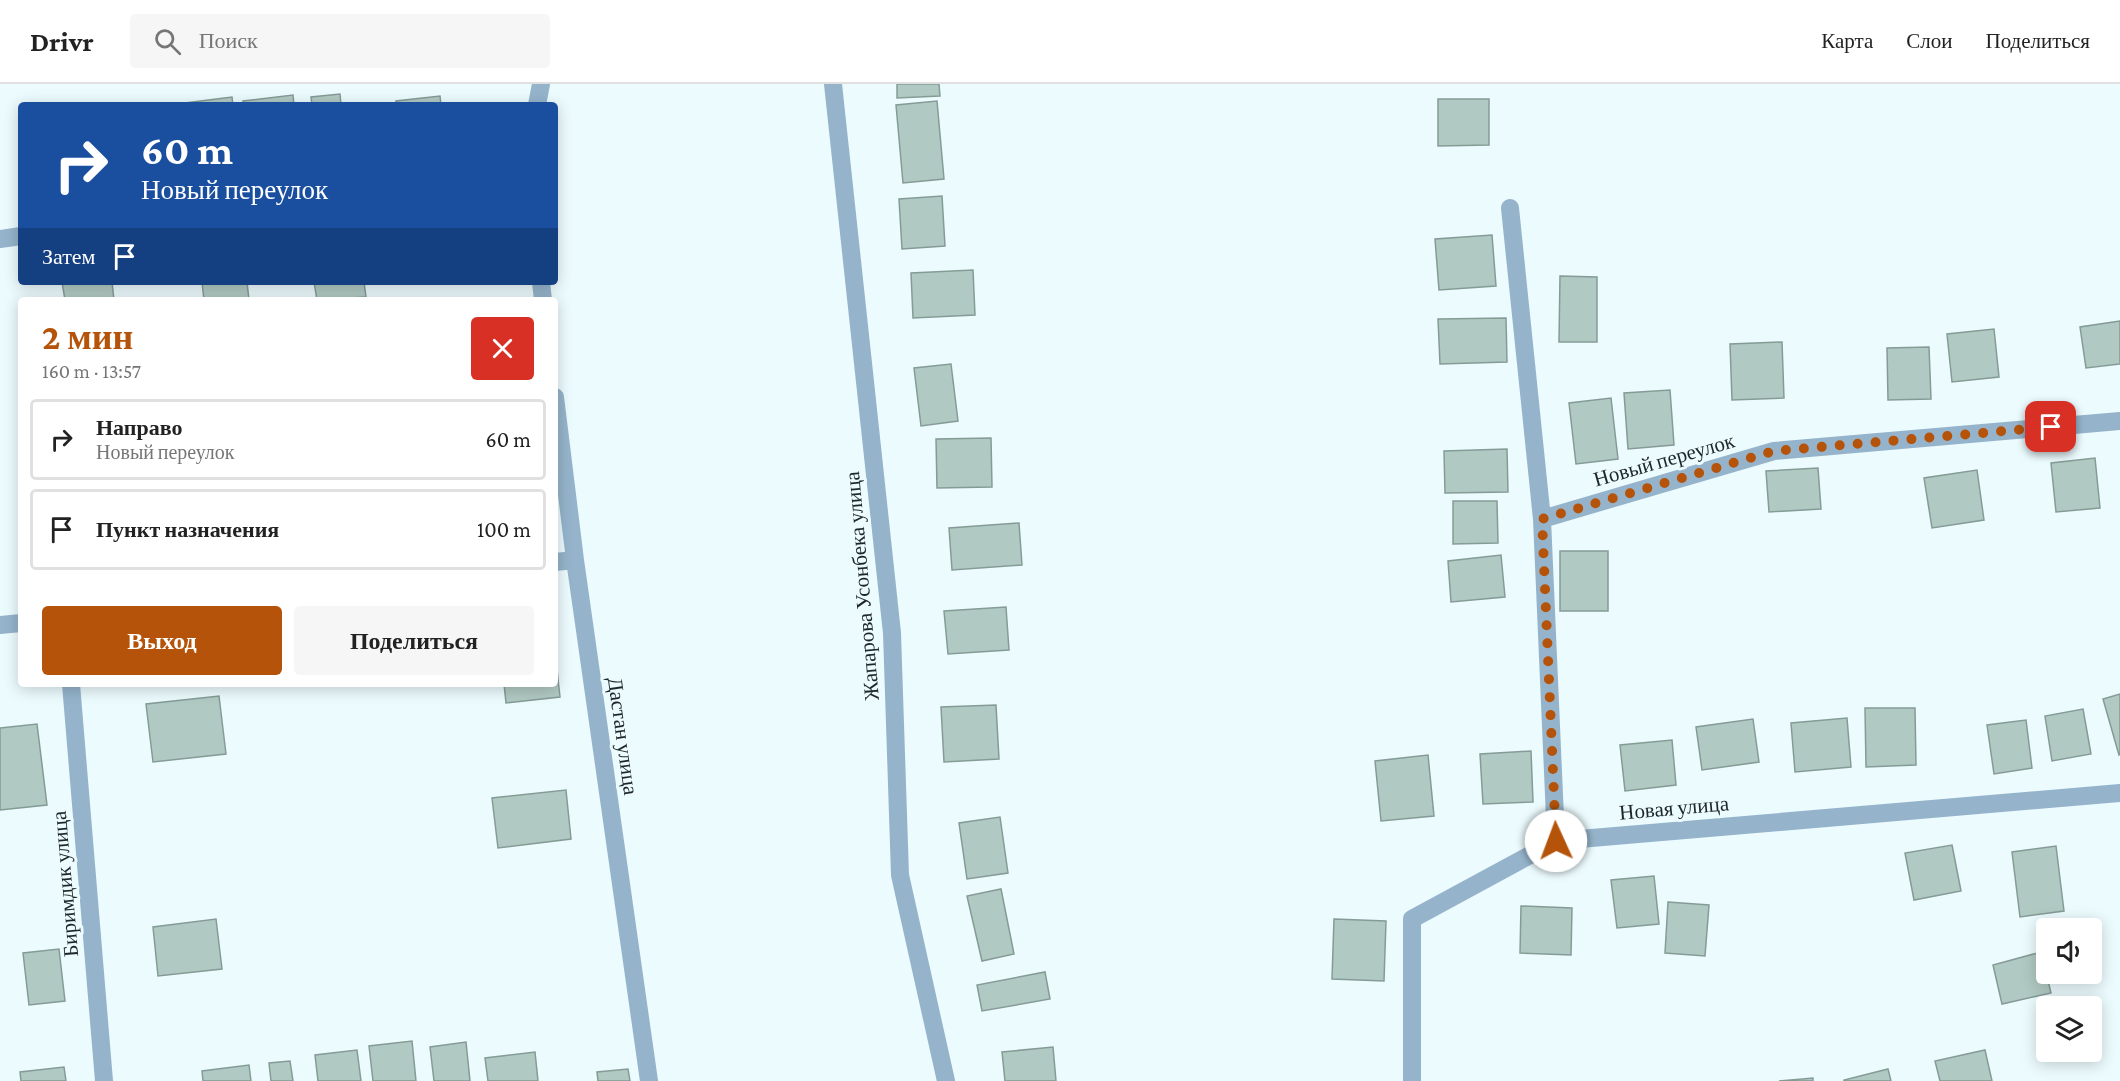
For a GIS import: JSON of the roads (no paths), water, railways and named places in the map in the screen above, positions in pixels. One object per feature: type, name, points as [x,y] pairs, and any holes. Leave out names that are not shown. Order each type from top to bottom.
[{"type":"street","points":[[533,84],[536,102]]},
{"type":"street","points":[[537,102],[541,84]]},
{"type":"street","name":"Жапарова Усонбека улица","points":[[833,84],[892,633],[900,875],[946,1081]]},
{"type":"street","points":[[1510,208],[1542,519],[1556,841]]},
{"type":"street","points":[[0,239],[18,236]]},
{"type":"street","name":"Дастан улица","points":[[558,421],[575,560],[649,1081]]},
{"type":"street","name":"Новый переулок","points":[[1542,519],[1774,451],[2120,421]]},
{"type":"street","points":[[558,562],[575,560]]},
{"type":"street","points":[[0,625],[18,623]]},
{"type":"street","name":"Биримдик улица","points":[[71,687],[104,1081]]},
{"type":"street","name":"Новая улица","points":[[1412,1081],[1412,919],[1556,841],[2120,793]]}]
